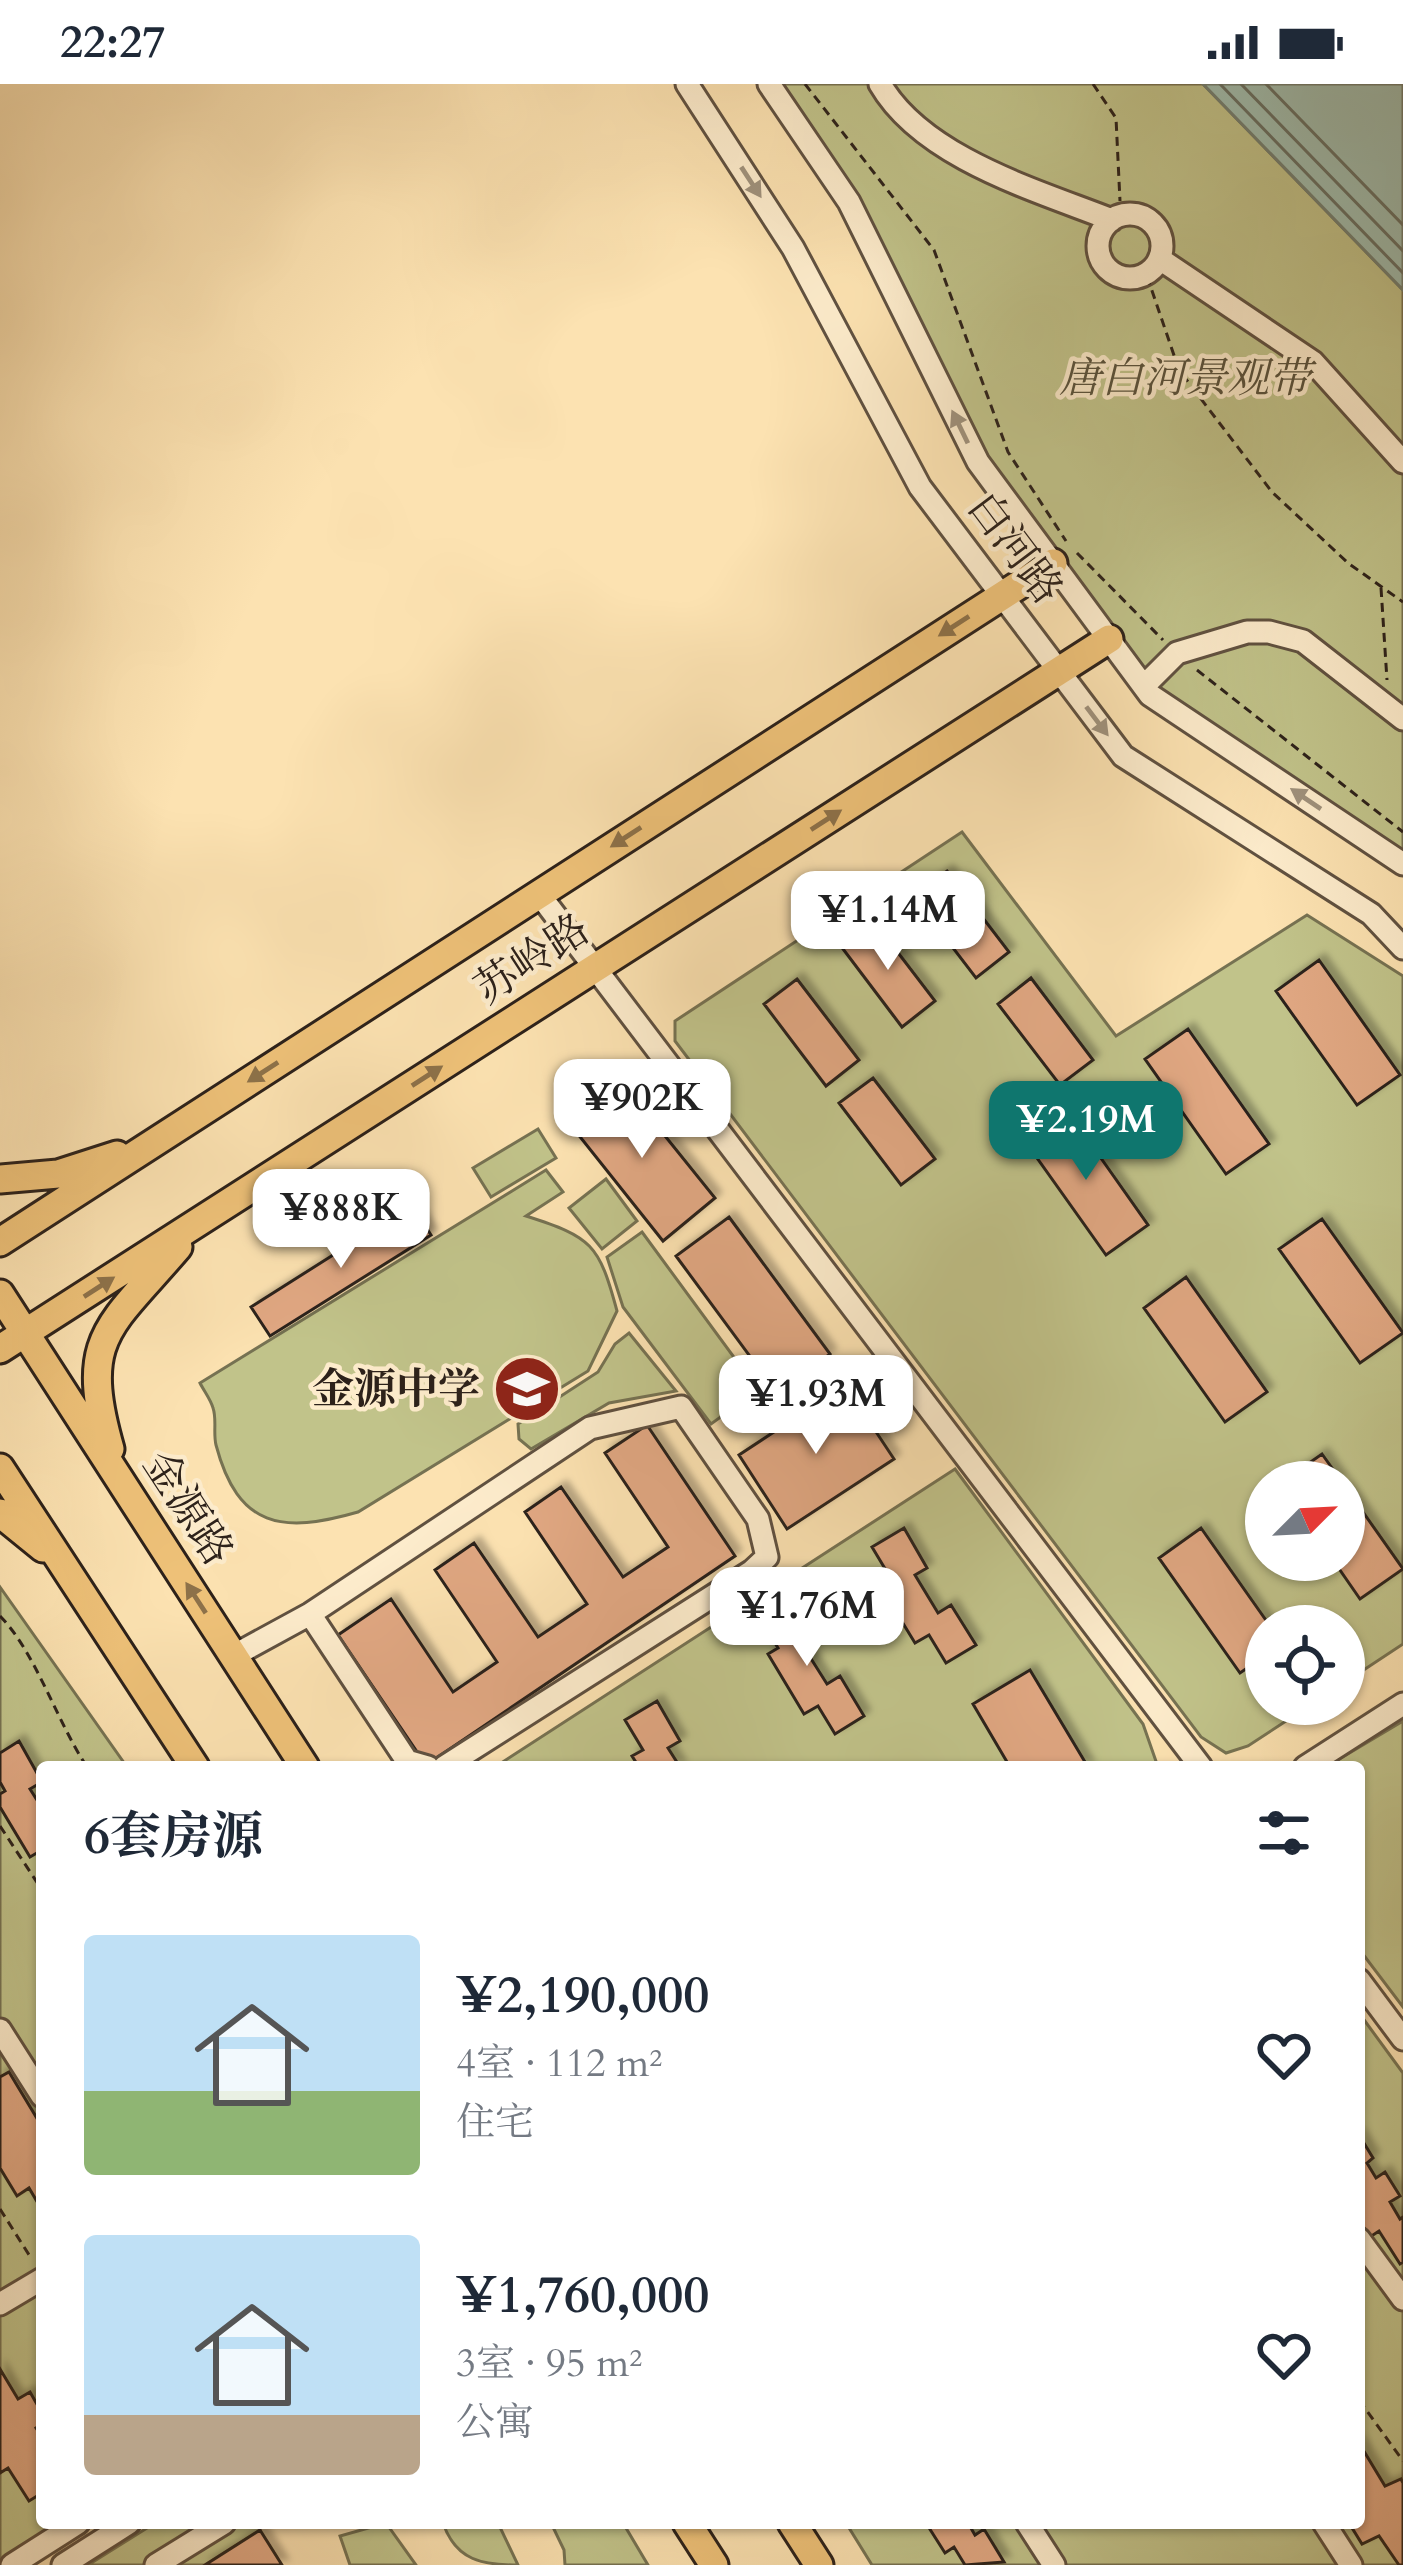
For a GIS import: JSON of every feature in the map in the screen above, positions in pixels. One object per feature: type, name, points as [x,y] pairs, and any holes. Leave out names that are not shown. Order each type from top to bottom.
[{"type":"main road","name":"苏岭路","points":[[0,1241],[1052,563]]},
{"type":"main road","name":"苏岭路","points":[[0,1349],[1108,639]]},
{"type":"main road","points":[[0,1179],[58,1174],[150,1145]]},
{"type":"main road","points":[[130,1497],[97,1401],[95,1368],[107,1329],[200,1222]]},
{"type":"main road","name":"金源路","points":[[0,1294],[300,1761]]},
{"type":"main road","points":[[0,1468],[191,1761]]},
{"type":"main road","points":[[0,1513],[63,1565]]},
{"type":"main road","points":[[691,2529],[714,2565]]},
{"type":"main road","points":[[796,2529],[819,2565]]},
{"type":"street","name":"白河路","points":[[687,84],[794,248],[920,487],[1123,756],[1371,914],[1403,948]]},
{"type":"street","points":[[880,84],[896,110],[980,167],[1116,217],[1142,216],[1151,221],[1162,238],[1153,267]]},
{"type":"street","name":"白河路","points":[[775,88],[849,202],[978,462],[1150,695],[1403,864]]},
{"type":"street","points":[[1116,217],[1100,237],[1100,258],[1106,268],[1125,278],[1153,267]]},
{"type":"street","points":[[1153,267],[1313,362],[1403,462]]},
{"type":"street","points":[[1144,686],[1177,653],[1247,632],[1269,632],[1304,641],[1396,713]]},
{"type":"street","points":[[539,894],[1196,1761]]},
{"type":"street","points":[[233,1656],[310,1614],[590,1428],[681,1407],[758,1519],[767,1557],[453,1761]]},
{"type":"street","points":[[310,1614],[407,1761]]},
{"type":"street","points":[[1314,1761],[1403,1704]]},
{"type":"street","points":[[1365,1988],[1403,2039]]},
{"type":"street","points":[[0,2030],[36,2087]]},
{"type":"street","points":[[1365,2247],[1403,2299]]},
{"type":"street","points":[[0,2304],[36,2270]]},
{"type":"street","points":[[12,2565],[69,2529]]},
{"type":"street","points":[[63,2565],[120,2529]]},
{"type":"street","points":[[156,2565],[214,2529]]},
{"type":"street","points":[[1032,2529],[1054,2565]]},
{"type":"street","points":[[1328,2529],[1351,2565]]},
{"type":"path","points":[[805,84],[934,250],[1008,452],[1068,544],[1177,653],[1403,832]]},
{"type":"path","points":[[1093,84],[1116,118],[1116,217]]},
{"type":"path","points":[[1153,267],[1179,370],[1205,405],[1272,493],[1348,563],[1403,602]]},
{"type":"path","points":[[1381,586],[1396,713]]},
{"type":"path","points":[[0,1616],[20,1635],[83,1761]]},
{"type":"path","points":[[0,1826],[36,1881]]},
{"type":"path","points":[[0,2210],[36,2267]]},
{"type":"path","points":[[1365,2408],[1403,2462]]},
{"type":"green space","name":"唐白河景观带","points":[[769,84],[1203,84],[1403,290],[1403,864],[1150,695],[978,462],[849,202]]},
{"type":"green space","points":[[962,832],[1116,1036],[1307,915],[1403,976],[1403,1644],[1365,1669],[1365,1605],[1245,1605],[1245,1725],[1280,1725],[1248,1746],[1226,1753],[1201,1737],[675,1041],[675,1021]]},
{"type":"green space","points":[[538,1129],[556,1158],[491,1197],[473,1168]]},
{"type":"green space","points":[[546,1170],[563,1192],[526,1216],[566,1230],[590,1246],[617,1311],[588,1371],[358,1512],[285,1522],[251,1508],[225,1473],[216,1445],[213,1408],[200,1383]]},
{"type":"green space","points":[[606,1179],[637,1221],[602,1249],[569,1208]]},
{"type":"green space","points":[[642,1232],[758,1390],[711,1424],[623,1307],[607,1257]]},
{"type":"green space","points":[[629,1333],[676,1391],[609,1403],[531,1449],[519,1439],[518,1424],[598,1372],[615,1344]]},
{"type":"green space","points":[[955,1469],[1143,1724],[1156,1761],[504,1761]]},
{"type":"green space","points":[[0,1587],[123,1761],[36,1761],[36,2529],[69,2529],[12,2565],[0,2565]]},
{"type":"green space","points":[[1403,1721],[1403,2007],[1365,1957],[1365,1761],[1336,1761]]},
{"type":"green space","points":[[1365,2021],[1403,2073],[1403,2565],[872,2565],[850,2529],[1365,2529]]},
{"type":"green space","points":[[145,2529],[260,2530],[205,2565],[88,2565]]},
{"type":"green space","points":[[390,2529],[416,2565],[350,2565],[340,2536]]},
{"type":"green space","points":[[446,2529],[501,2529],[518,2565],[472,2558]]},
{"type":"green space","points":[[554,2529],[627,2529],[648,2565],[565,2565]]},
{"type":"water","points":[[1203,84],[1403,84],[1403,290]]},
{"type":"building","points":[[947,871],[1009,952],[976,978],[914,897]]},
{"type":"building","points":[[873,920],[935,1001],[902,1027],[840,945]]},
{"type":"building","points":[[1319,960],[1400,1075],[1357,1105],[1276,991]]},
{"type":"building","points":[[1031,978],[1093,1060],[1060,1085],[998,1004]]},
{"type":"building","points":[[797,979],[859,1060],[826,1086],[764,1004]]},
{"type":"building","points":[[1188,1029],[1269,1144],[1226,1174],[1145,1059]]},
{"type":"building","points":[[873,1078],[935,1159],[901,1185],[839,1103]]},
{"type":"building","points":[[620,1080],[715,1198],[663,1241],[569,1123]]},
{"type":"building","points":[[1067,1110],[1148,1225],[1106,1255],[1025,1141]]},
{"type":"building","points":[[412,1205],[431,1235],[270,1336],[251,1307]]},
{"type":"building","points":[[729,1217],[830,1354],[777,1393],[676,1256]]},
{"type":"building","points":[[1322,1219],[1403,1333],[1360,1363],[1279,1249]]},
{"type":"building","points":[[1186,1277],[1267,1392],[1225,1422],[1144,1308]]},
{"type":"building","points":[[845,1385],[894,1459],[787,1529],[739,1455]]},
{"type":"building","points":[[647,1425],[735,1556],[432,1761],[423,1761],[338,1635],[391,1599],[453,1692],[497,1662],[435,1570],[474,1543],[538,1637],[587,1604],[525,1512],[561,1487],[623,1577],[668,1547],[605,1453]]},
{"type":"building","points":[[1365,1515],[1403,1569],[1360,1599],[1348,1581],[1365,1581]]},
{"type":"building","points":[[904,1528],[927,1568],[915,1575],[938,1613],[951,1605],[976,1645],[946,1663],[929,1635],[915,1643],[879,1584],[890,1577],[872,1547]]},
{"type":"building","points":[[1201,1528],[1255,1605],[1245,1605],[1245,1670],[1240,1673],[1159,1558]]},
{"type":"building","points":[[793,1598],[815,1639],[803,1646],[827,1684],[840,1676],[864,1716],[835,1734],[818,1706],[804,1714],[768,1654],[778,1648],[760,1618]]},
{"type":"building","points":[[1030,1670],[1084,1761],[1006,1761],[973,1704]]},
{"type":"building","points":[[657,1701],[680,1741],[668,1748],[676,1761],[635,1761],[632,1756],[643,1750],[625,1720]]},
{"type":"building","points":[[19,1741],[36,1771],[36,1786],[30,1789],[36,1798],[36,1854],[30,1857],[0,1807],[0,1794],[5,1791],[0,1782],[0,1753]]},
{"type":"building","points":[[9,2072],[36,2117],[36,2200],[29,2188],[17,2196],[0,2168],[0,2077]]},
{"type":"building","points":[[1365,2145],[1373,2158],[1367,2163],[1376,2178],[1385,2172],[1400,2196],[1390,2202],[1403,2217],[1403,2262],[1379,2231],[1370,2237],[1365,2229]]},
{"type":"building","points":[[0,2369],[18,2399],[30,2392],[36,2402],[36,2497],[29,2501],[8,2468],[0,2473]]},
{"type":"building","points":[[1365,2453],[1385,2486],[1401,2479],[1403,2483],[1403,2565],[1379,2536],[1362,2544],[1353,2529],[1365,2529]]},
{"type":"building","points":[[930,2529],[972,2529],[975,2535],[984,2529],[1004,2562],[965,2565],[954,2547],[945,2553]]},
{"type":"building","points":[[260,2530],[282,2565],[205,2565]]},
{"type":"building","points":[[260,2530],[282,2565],[205,2565]]},
{"type":"place","name":"金源中学","points":[[527,1389]]}]
